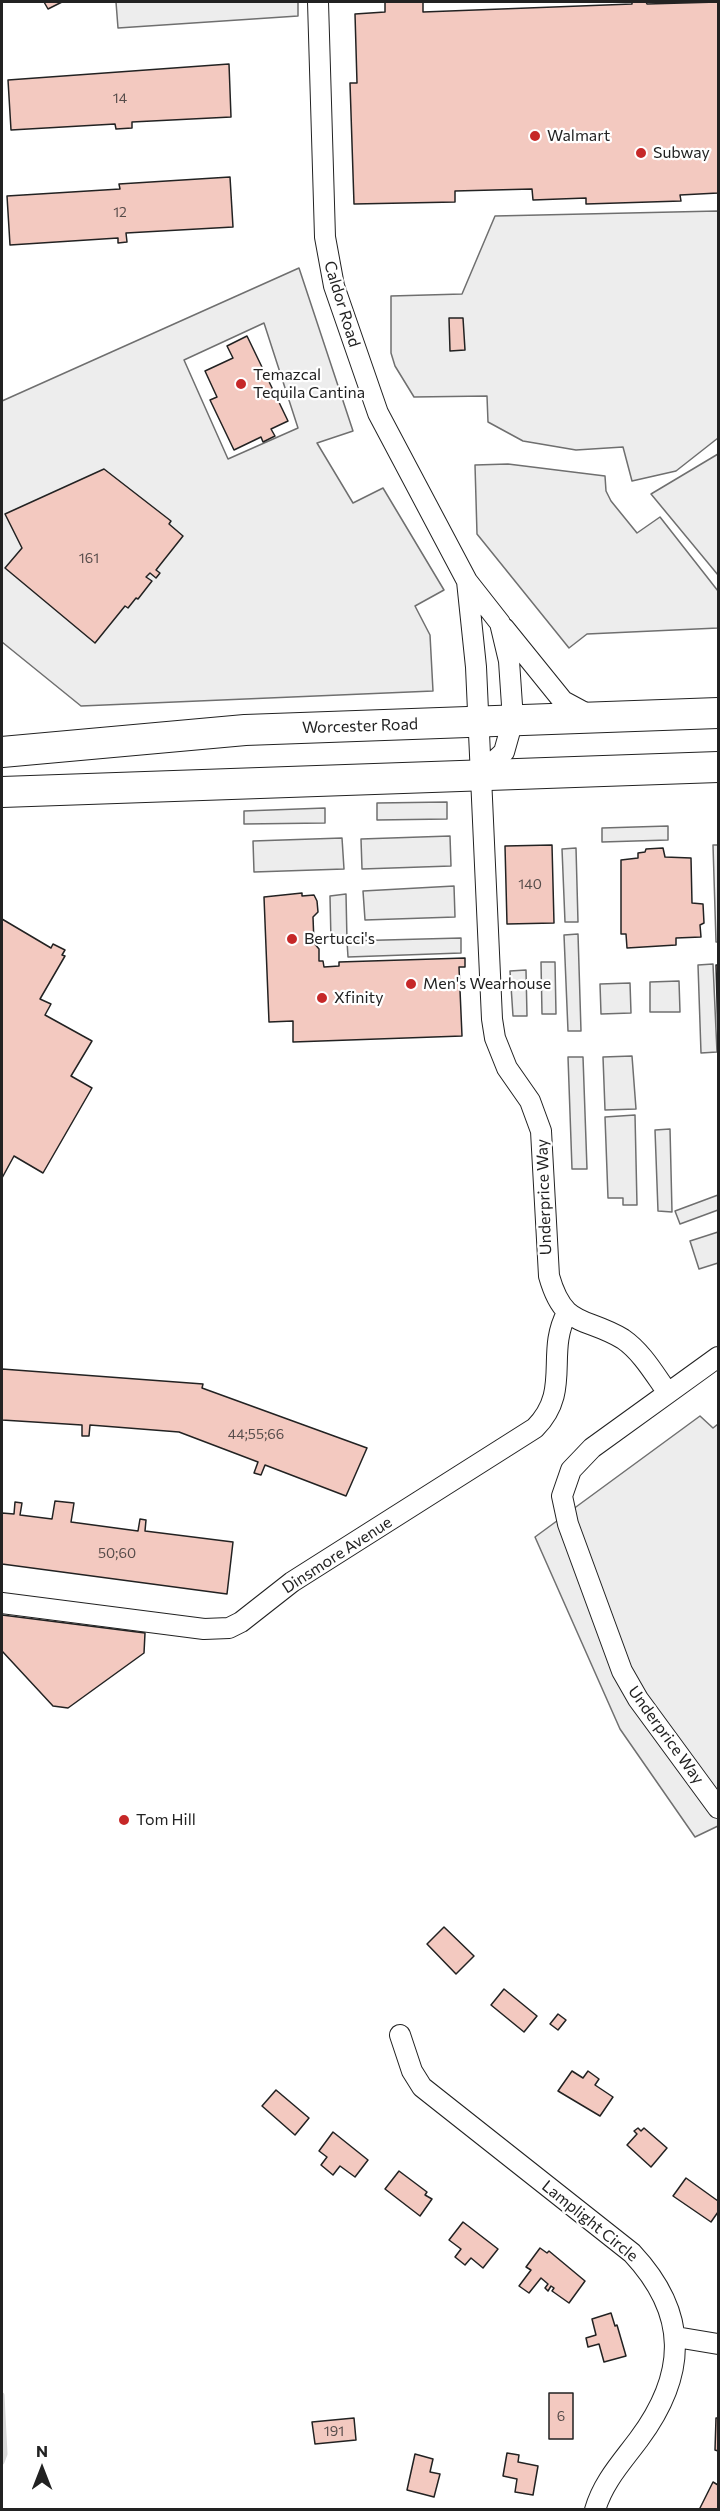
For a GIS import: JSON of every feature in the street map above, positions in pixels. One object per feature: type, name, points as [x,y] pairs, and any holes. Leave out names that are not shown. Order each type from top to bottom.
[{"type":"highway","name":"Worcester Road","points":[[2,752],[245,730],[718,713]]},
{"type":"highway","points":[[2,792],[718,767]]},
{"type":"street","name":"Caldor Road","points":[[318,2],[325,237],[331,275],[378,413],[467,581],[500,623],[509,661],[513,720],[504,752],[479,775]]},
{"type":"street","name":"Caldor Road","points":[[467,581],[476,667],[479,775]]},
{"type":"street","points":[[500,623],[563,701],[585,714],[600,717]]},
{"type":"street","name":"Underprice Way","points":[[479,775],[490,998],[495,1038],[507,1068],[537,1116],[542,1131],[546,1263],[553,1292],[567,1313]]},
{"type":"street","points":[[567,1313],[578,1321],[622,1339],[633,1347],[668,1394]]},
{"type":"street","name":"Dinsmore Avenue","points":[[2,1603],[204,1629],[229,1628],[241,1622],[299,1577],[535,1428],[547,1417],[553,1404],[559,1336],[567,1313]]},
{"type":"street","name":"Underprice Way","points":[[718,1357],[579,1461],[565,1482],[563,1510],[629,1685],[718,1808]]},
{"type":"street","name":"Lamplight Circle","points":[[400,2035],[412,2072],[422,2087],[438,2102],[616,2239],[645,2267],[667,2302],[676,2337],[676,2356],[665,2397],[654,2417],[608,2481],[595,2510]]},
{"type":"street","points":[[676,2337],[718,2344]]},
{"type":"shaded area","points":[[116,2],[298,2],[298,16],[118,28]]},
{"type":"shaded area","points":[[718,211],[718,438],[676,471],[632,481],[623,447],[576,450],[523,441],[488,422],[487,396],[414,397],[395,366],[391,353],[391,296],[462,294],[495,216]]},
{"type":"shaded area","points":[[299,268],[353,431],[317,443],[353,503],[383,488],[444,590],[415,606],[430,635],[433,691],[81,706],[2,642],[2,401]],"holes":[[[264,323],[298,428],[228,459],[184,360]]]},
{"type":"shaded area","points":[[718,454],[718,575],[651,494]]},
{"type":"shaded area","points":[[508,464],[605,476],[606,491],[611,501],[637,533],[660,517],[718,591],[718,628],[587,634],[569,648],[477,534],[475,465]]},
{"type":"shaded area","points":[[447,802],[447,819],[377,820],[377,803]]},
{"type":"shaded area","points":[[325,808],[325,823],[244,824],[244,811]]},
{"type":"shaded area","points":[[668,826],[668,840],[602,842],[602,828]]},
{"type":"shaded area","points":[[450,836],[451,866],[362,869],[361,839]]},
{"type":"shaded area","points":[[342,838],[344,869],[254,872],[253,841]]},
{"type":"shaded area","points":[[713,845],[718,845],[718,942],[716,942]]},
{"type":"shaded area","points":[[576,848],[578,922],[565,922],[562,849]]},
{"type":"shaded area","points":[[454,886],[455,917],[365,920],[363,891]]},
{"type":"shaded area","points":[[346,894],[347,941],[331,941],[330,896]]},
{"type":"shaded area","points":[[578,934],[581,1031],[568,1031],[564,935]]},
{"type":"shaded area","points":[[461,938],[461,953],[348,957],[347,941]]},
{"type":"shaded area","points":[[541,962],[555,962],[556,1014],[542,1014]]},
{"type":"shaded area","points":[[713,964],[717,1052],[701,1053],[698,965]]},
{"type":"shaded area","points":[[526,970],[527,1016],[513,1016],[510,971]]},
{"type":"shaded area","points":[[679,981],[680,1012],[650,1012],[650,982]]},
{"type":"shaded area","points":[[630,983],[631,1013],[601,1014],[600,984]]},
{"type":"shaded area","points":[[632,1056],[636,1109],[605,1110],[603,1057]]},
{"type":"shaded area","points":[[568,1057],[583,1057],[587,1169],[572,1169]]},
{"type":"shaded area","points":[[635,1115],[637,1205],[623,1205],[623,1198],[608,1198],[605,1117]]},
{"type":"shaded area","points":[[670,1129],[672,1212],[658,1211],[655,1130]]},
{"type":"shaded area","points":[[718,1195],[718,1210],[680,1224],[675,1211]]},
{"type":"shaded area","points":[[718,1232],[718,1263],[699,1269],[690,1241]]},
{"type":"shaded area","points":[[700,1416],[713,1428],[718,1424],[718,1826],[695,1837],[620,1729],[535,1537]]},
{"type":"building","points":[[44,2],[62,2],[48,9]]},
{"type":"building","name":"Walmart","points":[[385,2],[423,2],[423,12],[632,4],[632,2],[646,2],[647,4],[718,2],[718,193],[680,195],[681,201],[586,204],[586,198],[533,200],[532,189],[455,191],[455,202],[354,204],[350,83],[357,83],[355,14],[385,12]]},
{"type":"building","points":[[229,64],[231,117],[132,122],[132,128],[116,129],[115,124],[11,130],[8,80]]},
{"type":"building","points":[[230,177],[233,227],[126,233],[127,242],[118,243],[118,238],[10,245],[7,196],[120,189],[119,184]]},
{"type":"building","points":[[449,318],[463,318],[465,350],[450,351]]},
{"type":"building","name":"Temazcal Tequila Cantina","points":[[247,336],[288,421],[271,429],[275,436],[263,442],[261,437],[234,450],[210,400],[217,397],[205,371],[233,358],[227,346]]},
{"type":"building","points":[[104,469],[171,521],[169,524],[183,536],[156,570],[160,573],[156,578],[150,573],[146,577],[152,581],[138,599],[136,598],[128,608],[125,606],[95,643],[5,568],[22,548],[5,514]]},
{"type":"building","points":[[552,845],[554,923],[507,924],[505,846]]},
{"type":"building","points":[[663,848],[665,857],[691,858],[692,903],[703,904],[704,923],[700,925],[701,937],[676,938],[676,945],[627,948],[626,934],[621,934],[621,860],[638,858],[638,853],[645,852],[646,849]]},
{"type":"building","points":[[302,893],[302,896],[314,895],[317,901],[318,912],[313,917],[314,943],[319,949],[319,961],[323,961],[324,967],[339,966],[339,962],[465,958],[465,967],[459,967],[462,1036],[293,1042],[293,1021],[269,1022],[264,897]]},
{"type":"building","points":[[2,919],[51,948],[53,944],[65,950],[62,955],[65,956],[40,999],[51,1004],[45,1015],[92,1041],[71,1076],[92,1088],[43,1173],[14,1156],[2,1178]]},
{"type":"building","points":[[716,965],[718,965],[718,1038]]},
{"type":"building","points":[[2,1369],[203,1384],[202,1388],[367,1448],[346,1496],[265,1465],[261,1475],[254,1473],[258,1462],[179,1432],[90,1425],[89,1436],[82,1436],[82,1425],[2,1420]]},
{"type":"building","points":[[55,1501],[74,1503],[71,1522],[138,1531],[140,1519],[146,1520],[145,1531],[233,1542],[227,1594],[2,1564],[2,1513],[14,1514],[15,1502],[22,1503],[20,1515],[52,1519]]},
{"type":"building","points":[[2,1615],[145,1633],[144,1653],[68,1708],[53,1706],[2,1651]]},
{"type":"building","points":[[444,1927],[474,1956],[456,1974],[427,1944]]},
{"type":"building","points":[[504,1989],[537,2016],[524,2032],[491,2005]]},
{"type":"building","points":[[558,2014],[566,2020],[558,2030],[550,2024]]},
{"type":"building","points":[[572,2071],[583,2078],[588,2071],[599,2079],[595,2085],[613,2097],[600,2116],[558,2091]]},
{"type":"building","points":[[276,2090],[309,2118],[295,2135],[262,2106]]},
{"type":"building","points":[[638,2128],[641,2131],[644,2128],[667,2148],[651,2167],[627,2145],[637,2134],[634,2131]]},
{"type":"building","points":[[333,2132],[368,2160],[355,2177],[340,2166],[333,2175],[321,2165],[327,2157],[319,2151]]},
{"type":"building","points":[[399,2171],[427,2192],[425,2195],[432,2199],[420,2216],[385,2189]]},
{"type":"building","points":[[686,2178],[718,2201],[718,2212],[711,2222],[673,2196]]},
{"type":"building","points":[[463,2222],[498,2249],[483,2268],[471,2258],[465,2265],[455,2257],[461,2249],[449,2240]]},
{"type":"building","points":[[540,2248],[547,2253],[549,2251],[585,2281],[569,2303],[552,2291],[554,2288],[551,2286],[548,2291],[545,2288],[548,2284],[541,2278],[529,2293],[519,2286],[531,2270],[526,2267]]},
{"type":"building","points":[[611,2313],[626,2356],[604,2362],[599,2344],[588,2347],[586,2338],[596,2335],[592,2319]]},
{"type":"building","points":[[549,2393],[573,2393],[573,2439],[549,2439]]},
{"type":"building","points":[[354,2418],[356,2440],[315,2444],[312,2422]]},
{"type":"building","points":[[716,2418],[718,2418],[718,2451],[715,2450]]},
{"type":"building","points":[[507,2453],[519,2455],[518,2462],[538,2466],[533,2495],[515,2492],[517,2479],[503,2476]]},
{"type":"building","points":[[415,2454],[433,2459],[430,2472],[440,2474],[434,2497],[407,2490]]},
{"type":"building","points":[[713,2482],[718,2485],[718,2510],[699,2510]]},
{"type":"waterway","points":[[2,2395],[5,2454],[2,2462]]},
{"type":"place","name":"Walmart","points":[[535,136]]},
{"type":"place","name":"Subway","points":[[641,153]]},
{"type":"place","name":"Temazcal Tequila Cantina","points":[[241,384]]},
{"type":"place","name":"Bertucci's","points":[[292,939]]},
{"type":"place","name":"Men's Wearhouse","points":[[411,984]]},
{"type":"place","name":"Xfinity","points":[[322,998]]},
{"type":"place","name":"Tom Hill","points":[[124,1820]]}]
